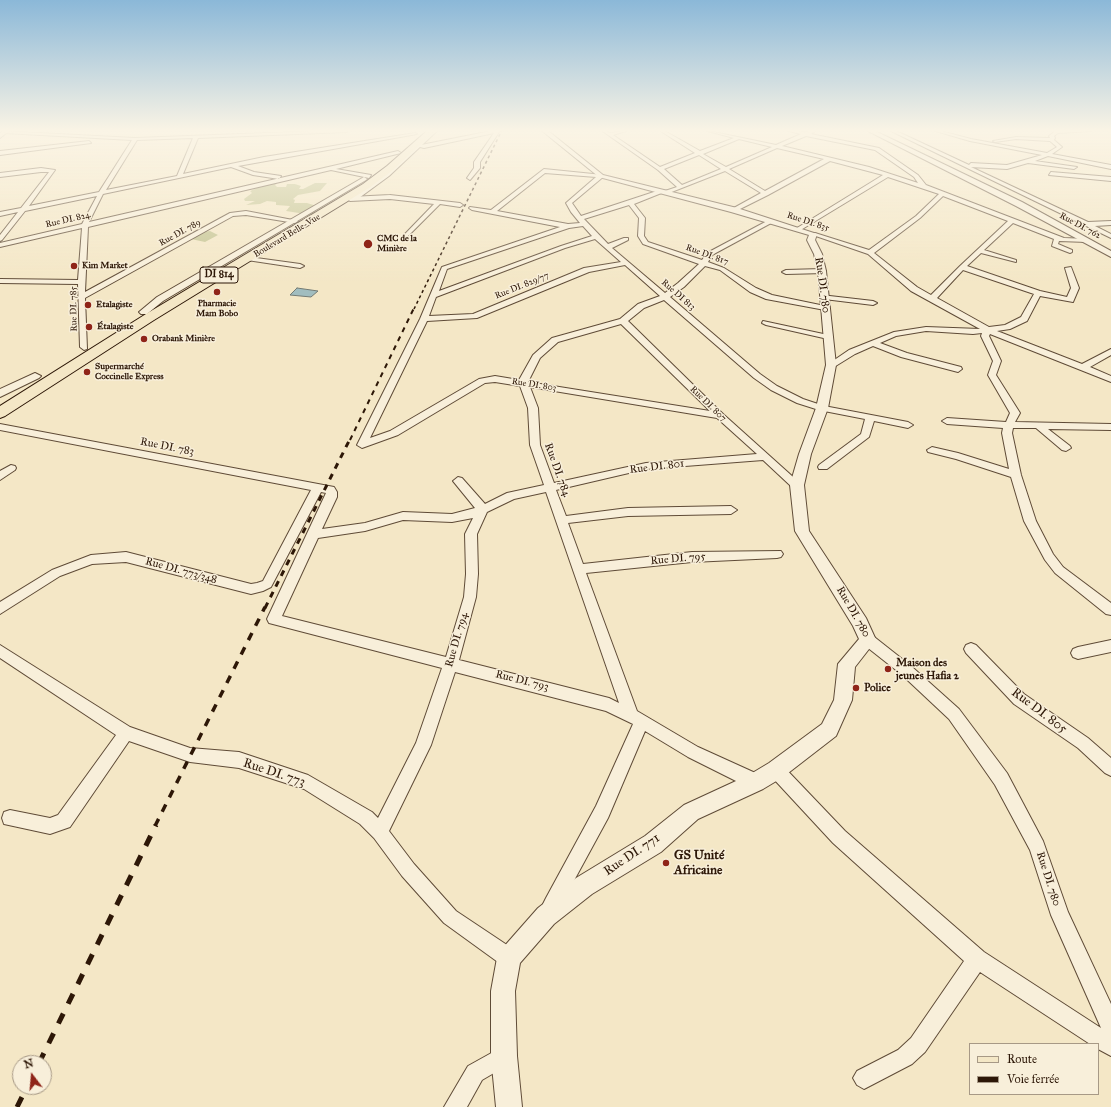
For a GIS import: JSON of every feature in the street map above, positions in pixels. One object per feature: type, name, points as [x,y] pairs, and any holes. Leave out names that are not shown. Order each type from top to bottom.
[{"type":"main road","name":"Boulevard Belle-Vue","points":[[0,398],[35,376],[55,369],[365,182]]},
{"type":"main road","name":"Boulevard Belle-Vue","points":[[0,413],[84,348],[144,316],[372,182]]},
{"type":"street","points":[[0,239],[45,182]]},
{"type":"street","name":"Rue DI. 785","points":[[84,348],[81,297],[85,225],[109,182]]},
{"type":"street","points":[[0,214],[157,182]]},
{"type":"street","name":"Rue DI. 824","points":[[0,245],[270,182]]},
{"type":"street","name":"Boulevard Belle-Vue","points":[[144,316],[160,300],[360,182]]},
{"type":"street","name":"Boulevard Belle-Vue","points":[[144,316],[187,297],[377,182]]},
{"type":"street","points":[[492,212],[530,182]]},
{"type":"street","name":"Rue DI 813","points":[[594,182],[569,203],[581,221],[608,248],[756,376],[774,388],[800,401],[822,408],[908,425]]},
{"type":"street","name":"Rue DI. 835","points":[[623,182],[734,210],[870,253]]},
{"type":"street","points":[[675,182],[681,187]]},
{"type":"street","points":[[424,319],[444,268],[695,182]]},
{"type":"street","points":[[745,182],[766,194]]},
{"type":"street","points":[[734,210],[788,182]]},
{"type":"street","points":[[799,230],[876,182]]},
{"type":"street","points":[[908,182],[1057,238],[1070,241],[1087,240]]},
{"type":"street","points":[[920,182],[925,188]]},
{"type":"street","name":"Rue DI. 762","points":[[971,182],[1087,240],[1111,254]]},
{"type":"street","points":[[999,182],[1111,236]]},
{"type":"street","points":[[941,195],[918,217],[870,253],[914,289],[988,330],[1084,366],[1111,379]]},
{"type":"street","points":[[350,199],[390,197],[460,205]]},
{"type":"street","points":[[406,236],[438,203]]},
{"type":"street","name":"Rue DI. 817","points":[[630,203],[642,218],[643,225],[641,236],[645,243],[731,274],[753,290],[769,297],[794,304],[873,304]]},
{"type":"street","points":[[472,208],[568,226]]},
{"type":"street","name":"Rue DI. 789","points":[[81,297],[232,214],[246,213],[295,221]]},
{"type":"street","points":[[523,382],[536,357],[555,340],[622,320],[641,306],[664,297],[681,285],[703,264],[710,254],[771,221]]},
{"type":"street","points":[[932,299],[962,267],[1012,221]]},
{"type":"street","points":[[1089,224],[1111,223]]},
{"type":"street","name":"Rue DI. 780","points":[[813,234],[810,240],[818,254],[822,271],[832,365],[822,408],[805,454],[797,485],[802,531],[860,623],[868,640],[906,670],[954,714],[1001,779],[1038,847],[1060,915],[1111,1027]]},
{"type":"street","points":[[432,296],[563,247],[596,237]]},
{"type":"street","points":[[1057,238],[1054,245],[1070,251]]},
{"type":"street","points":[[608,248],[626,239]]},
{"type":"street","points":[[980,251],[1014,261]]},
{"type":"street","points":[[249,259],[300,266]]},
{"type":"street","name":"Rue DI. 829/77","points":[[424,319],[474,316],[587,270],[626,263]]},
{"type":"street","points":[[962,267],[1038,293],[1070,300],[1075,288],[1069,268]]},
{"type":"street","points":[[786,272],[822,271]]},
{"type":"street","points":[[0,281],[65,283],[82,282]]},
{"type":"street","points":[[832,365],[873,343],[894,334],[910,330],[926,329],[973,332],[1007,327],[1024,319],[1038,293]]},
{"type":"street","name":"Rue DI. 803","points":[[424,319],[362,445],[394,433],[482,381],[495,379],[523,382],[607,398],[720,416]]},
{"type":"street","name":"Rue DI. 807","points":[[622,320],[720,416],[797,485]]},
{"type":"street","points":[[766,323],[828,338]]},
{"type":"street","points":[[988,330],[985,336],[997,361],[992,375],[1015,414],[1009,425],[1007,433],[1016,475],[1030,521],[1049,557],[1059,570],[1111,610]]},
{"type":"street","points":[[873,343],[904,355],[958,369]]},
{"type":"street","points":[[1084,366],[1111,352]]},
{"type":"street","name":"Boulevard Belle-Vue","points":[[0,417],[49,385],[55,369]]},
{"type":"street","name":"Boulevard Belle-Vue","points":[[0,394],[35,376]]},
{"type":"street","name":"Rue DI. 784","points":[[523,382],[533,408],[535,445],[579,569],[636,718]]},
{"type":"street","points":[[824,467],[865,435],[871,417]]},
{"type":"street","points":[[947,421],[1009,425],[1111,427]]},
{"type":"street","points":[[1039,426],[1066,448]]},
{"type":"street","name":"Rue DI. 783","points":[[0,427],[317,489],[330,490],[332,492],[331,497],[314,534]]},
{"type":"street","points":[[932,450],[958,456],[1016,475]]},
{"type":"street","name":"Rue DI. 801","points":[[551,487],[646,466],[764,457]]},
{"type":"street","points":[[0,476],[10,468]]},
{"type":"street","points":[[458,482],[482,509]]},
{"type":"street","points":[[314,534],[366,527],[402,516],[452,518],[469,515],[511,496],[551,487]]},
{"type":"street","name":"Rue DI. 773/348","points":[[0,609],[56,573],[91,560],[126,557],[251,589],[259,588],[267,584],[317,489]]},
{"type":"street","name":"Rue DI. 794","points":[[380,832],[422,745],[451,663],[470,598],[472,574],[470,534],[482,509]]},
{"type":"street","points":[[562,520],[628,512],[731,510]]},
{"type":"street","name":"Rue DI. 793","points":[[314,534],[274,619],[585,697],[609,705],[636,718],[693,752],[756,782]]},
{"type":"street","name":"Rue DI. 795","points":[[579,569],[692,557],[777,554]]},
{"type":"street","name":"Rue DI. 771","points":[[509,958],[546,916],[584,886],[653,844],[691,812],[756,782],[776,770],[829,730],[843,700],[847,664],[868,640]]},
{"type":"street","points":[[1078,653],[1111,646]]},
{"type":"street","name":"Rue DI. 805","points":[[971,649],[1018,699],[1083,743],[1111,768]]},
{"type":"street","name":"Rue DI. 773","points":[[0,651],[126,733],[190,755],[239,760],[308,783],[366,818],[380,832],[408,870],[450,916],[509,958]]},
{"type":"street","points":[[546,916],[602,812],[636,718]]},
{"type":"street","points":[[10,818],[50,826],[64,820],[126,733]]},
{"type":"street","points":[[776,770],[840,837],[977,959],[1111,1046]]},
{"type":"street","points":[[509,958],[503,991],[504,1056],[509,1107]]},
{"type":"street","points":[[864,1078],[905,1057],[918,1045],[977,959]]},
{"type":"street","points":[[455,1107],[475,1073],[504,1056]]},
{"type":"green space","points":[[279,182],[275,185],[277,187],[286,187],[287,184],[295,184],[301,186],[299,189],[303,189],[315,183],[327,183],[320,191],[298,195],[293,199],[295,200],[294,203],[307,203],[317,206],[314,211],[316,214],[303,217],[299,213],[286,211],[290,206],[276,205],[276,202],[267,201],[260,204],[246,205],[255,201],[245,201],[244,199],[252,193],[250,191],[259,187],[259,185]]},
{"type":"green space","points":[[210,231],[218,235],[205,242],[191,239],[202,232]]},
{"type":"water","points":[[297,288],[318,291],[311,297],[290,295]]},
{"type":"railway","points":[[414,309],[477,182]]},
{"type":"railway","points":[[350,440],[414,308]]},
{"type":"railway","points":[[265,608],[350,439]]},
{"type":"railway","points":[[155,826],[265,607]]},
{"type":"railway","points":[[43,1055],[156,825]]},
{"type":"railway","points":[[17,1107],[23,1095]]},
{"type":"place","name":"CMC de la Minière","points":[[368,244]]},
{"type":"place","name":"Kim Market","points":[[74,266]]},
{"type":"place","name":"Pharmacie Mam Bobo","points":[[217,292]]},
{"type":"place","name":"Etalagiste","points":[[88,305]]},
{"type":"place","name":"Étalagiste","points":[[89,327]]},
{"type":"place","name":"Orabank Minière","points":[[144,339]]},
{"type":"place","name":"Supermarché Coccinelle Express","points":[[87,372]]},
{"type":"place","name":"Maison des jeunes Hafia 2","points":[[888,669]]},
{"type":"place","name":"Police","points":[[856,688]]},
{"type":"place","name":"GS Unité Africaine","points":[[666,863]]}]
